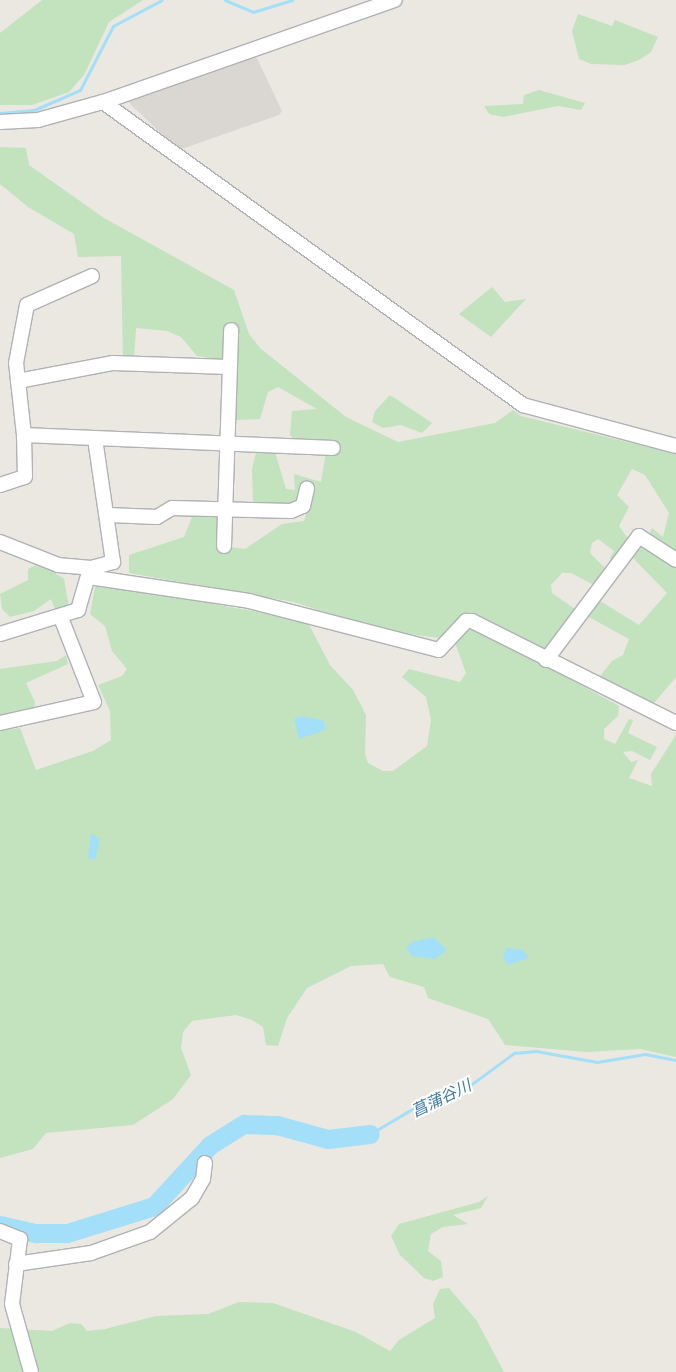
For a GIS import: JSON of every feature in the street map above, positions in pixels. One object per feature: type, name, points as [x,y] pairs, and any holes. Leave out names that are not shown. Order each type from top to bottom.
[{"type":"street","points":[[0,122],[38,120],[103,102],[395,0]]},
{"type":"street","points":[[103,102],[523,406],[676,446]]},
{"type":"street","points":[[0,485],[25,477],[24,435],[17,356],[28,305],[92,276]]},
{"type":"street","points":[[224,546],[230,330]]},
{"type":"street","points":[[18,381],[113,363],[229,366]]},
{"type":"street","points":[[24,435],[333,448]]},
{"type":"street","points":[[95,439],[108,515],[116,581]]},
{"type":"street","points":[[108,515],[157,517],[172,508],[299,510],[307,488]]},
{"type":"street","points":[[546,660],[639,536],[676,560]]},
{"type":"street","points":[[0,542],[58,565],[90,572],[116,581],[249,602],[439,650],[466,620],[472,621],[546,660],[676,723]]},
{"type":"street","points":[[90,572],[113,562]]},
{"type":"street","points":[[0,634],[61,618],[83,603],[90,572]]},
{"type":"street","points":[[0,723],[94,702],[61,618]]},
{"type":"street","points":[[16,1264],[91,1253],[150,1232],[192,1198],[203,1179],[205,1163]]},
{"type":"street","points":[[0,1231],[20,1239],[12,1304],[31,1372]]},
{"type":"shaded area","points":[[251,55],[257,58],[282,111],[279,115],[179,150],[130,104],[128,97]]},
{"type":"green space","points":[[42,0],[143,0],[109,22],[84,75],[69,92],[32,105],[0,105],[0,33]]},
{"type":"green space","points":[[578,14],[612,26],[615,20],[658,37],[651,52],[639,60],[625,65],[591,64],[579,59],[572,31]]},
{"type":"green space","points":[[539,90],[585,103],[581,110],[558,106],[503,117],[489,114],[484,106],[523,104],[524,95]]},
{"type":"green space","points":[[0,147],[26,148],[29,165],[104,218],[234,290],[249,334],[260,348],[346,417],[398,442],[495,423],[513,410],[521,416],[676,454],[676,677],[649,709],[596,681],[612,661],[623,655],[629,639],[587,616],[600,601],[639,625],[667,593],[631,556],[643,546],[652,528],[663,537],[669,513],[645,475],[632,469],[617,495],[629,507],[619,526],[631,543],[613,566],[610,558],[614,551],[598,539],[592,543],[590,553],[608,571],[596,586],[571,573],[562,573],[551,585],[552,593],[575,609],[588,594],[539,662],[619,706],[618,716],[604,729],[604,739],[615,744],[629,719],[633,720],[628,733],[657,747],[650,760],[632,751],[623,752],[631,762],[638,760],[629,778],[652,786],[651,774],[676,735],[676,1057],[640,1049],[587,1052],[505,1045],[488,1019],[428,998],[424,987],[390,977],[383,964],[351,966],[307,988],[287,1018],[278,1046],[266,1045],[263,1027],[252,1020],[236,1015],[192,1021],[183,1032],[181,1048],[191,1075],[173,1099],[133,1125],[46,1133],[33,1149],[0,1158],[0,731],[20,728],[36,770],[93,751],[111,740],[110,711],[98,685],[122,676],[127,669],[112,651],[105,626],[90,614],[95,587],[107,585],[307,621],[330,665],[353,690],[366,715],[365,754],[368,763],[383,771],[393,771],[427,746],[431,720],[426,697],[402,677],[409,669],[460,682],[466,673],[454,640],[380,630],[294,602],[129,573],[129,555],[184,537],[194,512],[220,514],[217,545],[245,549],[282,524],[304,521],[310,501],[298,507],[253,507],[252,469],[257,449],[274,449],[286,489],[295,490],[294,474],[321,482],[326,452],[297,443],[290,435],[292,411],[317,409],[278,387],[268,392],[260,419],[233,420],[225,361],[197,356],[181,337],[167,331],[136,328],[134,359],[123,361],[121,256],[78,257],[74,234],[28,207],[0,184]]},
{"type":"green space","points":[[492,287],[505,302],[526,299],[491,337],[459,314]]},
{"type":"green space","points":[[390,395],[432,423],[422,433],[401,425],[383,428],[372,422],[375,411]]},
{"type":"green space","points":[[40,563],[64,579],[69,607],[55,609],[51,599],[34,611],[10,617],[2,609],[0,594],[28,580],[28,569]]},
{"type":"green space","points":[[66,655],[68,664],[26,683],[35,702],[33,714],[0,721],[0,669],[57,661]]},
{"type":"green space","points":[[488,1196],[481,1208],[453,1215],[468,1224],[443,1227],[431,1234],[428,1251],[441,1261],[443,1277],[433,1281],[424,1278],[400,1255],[391,1236],[399,1224],[479,1202]]},
{"type":"green space","points":[[449,1288],[477,1321],[504,1372],[0,1372],[0,1328],[52,1331],[70,1323],[81,1324],[87,1331],[105,1329],[156,1316],[208,1314],[239,1302],[273,1303],[356,1332],[390,1351],[399,1340],[435,1318],[433,1304],[440,1289]]},
{"type":"water","points":[[302,716],[324,721],[325,730],[299,739],[294,719]]},
{"type":"water","points":[[91,833],[100,839],[95,860],[88,858]]},
{"type":"water","points":[[434,937],[447,950],[435,959],[412,956],[406,948],[412,942]]},
{"type":"water","points":[[507,948],[523,950],[529,958],[507,965],[503,956]]},
{"type":"waterway","points":[[0,113],[34,110],[80,90],[113,26],[162,0]]},
{"type":"waterway","points":[[225,0],[253,12],[292,0]]},
{"type":"waterway","name":"菖蒲谷川","points":[[370,1134],[424,1102],[469,1086],[514,1053],[536,1051],[597,1062],[645,1054],[676,1060]]},
{"type":"waterway","name":"菖蒲谷川","points":[[0,1225],[36,1233],[67,1233],[154,1206],[210,1145],[244,1124],[277,1125],[328,1139],[370,1134]]}]
